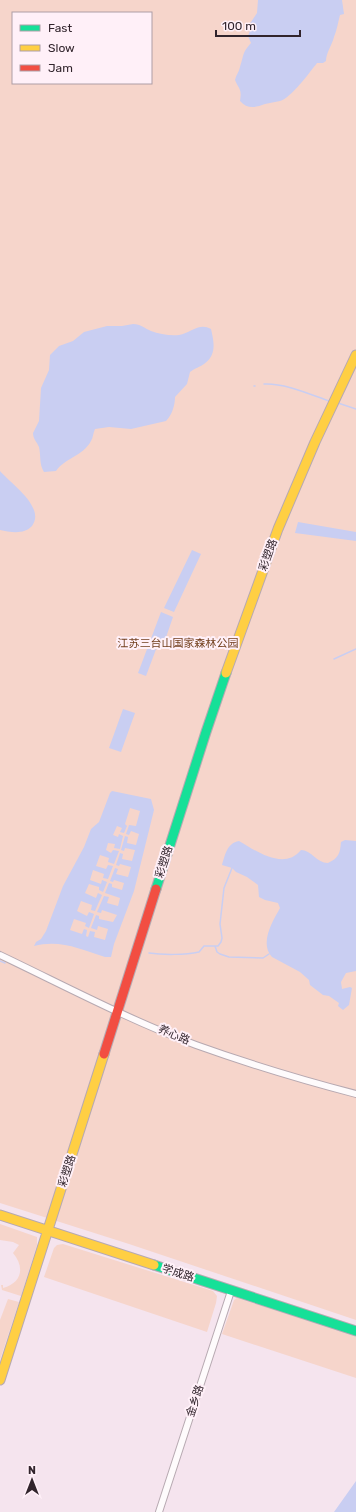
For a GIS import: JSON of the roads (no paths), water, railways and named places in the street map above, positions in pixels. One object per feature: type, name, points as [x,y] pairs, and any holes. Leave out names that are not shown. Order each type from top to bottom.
[{"type":"street","name":"彩塑路","points":[[0,1380],[206,732],[246,613],[278,529],[315,442],[356,355]]},
{"type":"street","name":"养心路","points":[[0,955],[118,1011],[196,1044],[282,1073],[356,1094]]},
{"type":"street","name":"学成路","points":[[0,1215],[356,1331]]},
{"type":"street","name":"金乡路","points":[[160,1512],[231,1291]]},
{"type":"water","points":[[258,0],[342,0],[344,14],[340,15],[326,61],[323,63],[317,63],[300,84],[284,99],[248,107],[240,101],[240,91],[235,80],[245,52],[251,43],[248,36],[251,28],[249,25],[257,13]]},
{"type":"water","points":[[133,324],[140,325],[154,332],[172,335],[183,334],[199,327],[207,327],[211,329],[214,343],[213,352],[208,360],[190,372],[187,384],[175,397],[173,410],[166,421],[131,429],[109,427],[95,429],[92,440],[79,454],[64,463],[56,471],[44,472],[42,469],[39,447],[34,439],[33,433],[39,421],[41,388],[49,370],[50,355],[59,346],[73,341],[84,332],[107,326]]},
{"type":"water","points":[[0,471],[31,503],[35,519],[32,526],[25,531],[17,532],[0,530]]},
{"type":"water","points":[[298,522],[356,532],[356,541],[295,533]]},
{"type":"water","points":[[192,550],[201,554],[174,612],[164,608]]},
{"type":"water","points":[[161,612],[173,617],[163,646],[158,644],[146,676],[138,673]]},
{"type":"water","points":[[123,709],[135,713],[121,752],[109,748]]},
{"type":"water","points":[[112,791],[151,799],[154,810],[134,891],[114,944],[111,957],[105,957],[79,948],[61,944],[43,944],[34,946],[46,931],[63,886],[84,847],[91,829],[99,822]],"holes":[[[130,808],[140,811],[136,826],[129,825],[126,834],[129,835],[131,831],[139,834],[136,845],[127,843],[128,837],[125,836],[121,850],[124,851],[125,848],[135,850],[132,861],[122,859],[123,854],[120,853],[116,865],[119,866],[120,864],[131,867],[128,877],[116,874],[118,869],[115,868],[110,881],[113,882],[114,880],[124,883],[122,890],[112,887],[112,884],[109,883],[105,893],[120,898],[118,906],[107,903],[109,897],[104,896],[97,912],[101,913],[102,910],[117,915],[113,922],[99,919],[99,916],[96,915],[91,928],[97,930],[98,926],[108,929],[105,940],[94,937],[95,932],[90,931],[88,937],[86,936],[87,930],[84,929],[82,934],[70,930],[74,919],[86,923],[85,926],[89,928],[94,914],[89,912],[87,916],[77,911],[81,901],[92,905],[91,910],[95,911],[102,895],[98,893],[96,898],[85,893],[89,884],[99,887],[99,890],[103,892],[107,882],[102,880],[101,884],[90,880],[93,870],[104,874],[103,878],[108,879],[113,866],[108,865],[106,869],[96,866],[100,855],[109,858],[108,862],[114,864],[119,851],[113,850],[111,853],[106,850],[108,843],[115,844],[114,848],[120,849],[123,836],[119,834],[118,837],[113,835],[117,826],[122,828],[120,832],[124,833],[127,826],[125,824]]]},
{"type":"water","points":[[345,840],[356,841],[356,971],[346,973],[341,982],[342,989],[352,988],[349,1005],[343,1010],[338,1006],[339,1003],[329,996],[323,995],[310,985],[309,980],[300,972],[272,957],[268,951],[267,939],[268,932],[280,908],[278,903],[259,897],[258,885],[232,868],[222,865],[229,847],[235,842],[239,841],[253,850],[278,859],[287,859],[294,856],[301,850],[308,852],[321,861],[328,863],[337,857],[341,842]]},
{"type":"water","points":[[356,1481],[356,1512],[334,1512]]},
{"type":"waterway","points":[[264,384],[289,387],[329,401]]},
{"type":"waterway","points":[[338,403],[356,409]]},
{"type":"waterway","points":[[334,659],[356,649]]},
{"type":"waterway","points":[[149,953],[187,954],[199,952],[204,946],[218,946],[222,938],[220,924],[224,888],[232,868]]},
{"type":"waterway","points":[[215,946],[217,952],[229,957],[263,958],[269,954]]},
{"type":"waterway","points":[[0,961],[5,963]]},
{"type":"park label","name":"江苏三台山国家森林公园","points":[[178,643]]}]
